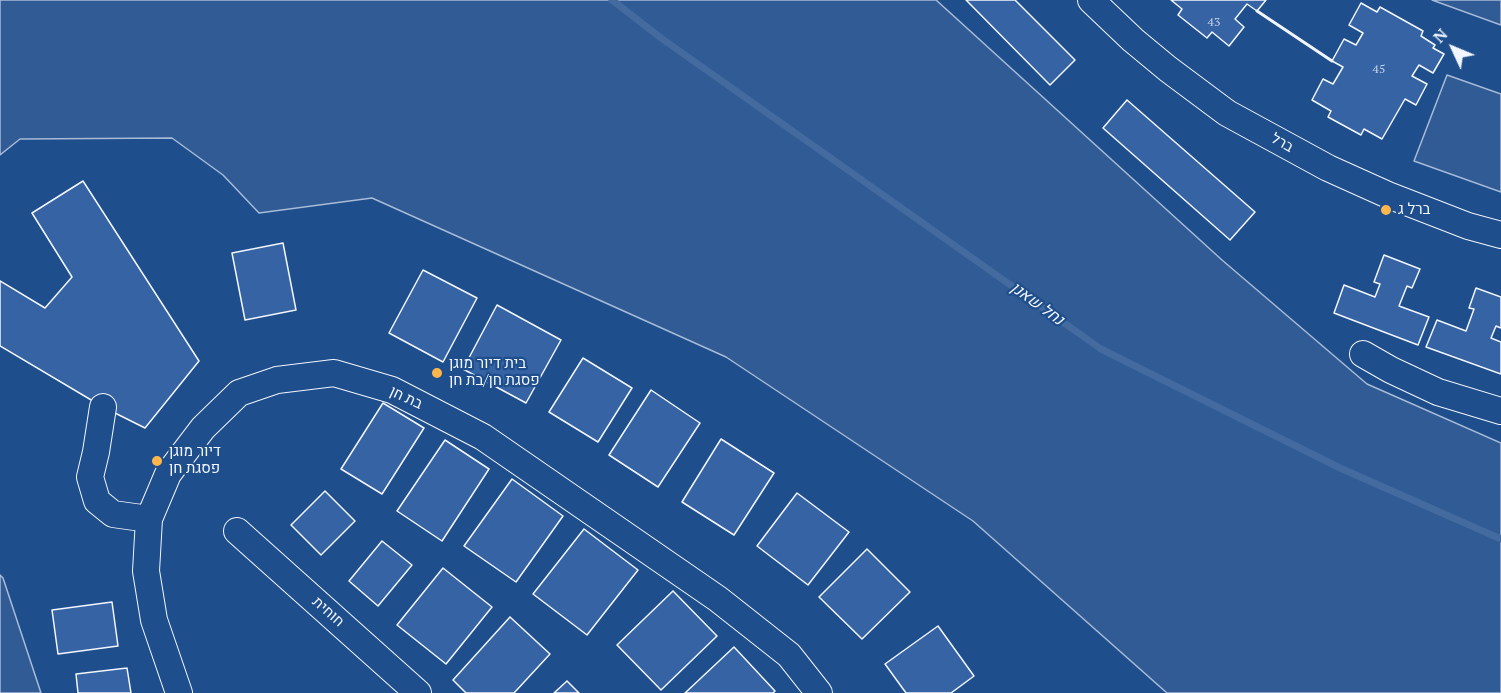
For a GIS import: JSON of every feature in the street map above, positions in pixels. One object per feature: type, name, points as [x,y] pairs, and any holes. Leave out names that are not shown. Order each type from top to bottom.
[{"type":"street","name":"ברל","points":[[1091,0],[1168,69],[1227,113],[1328,168],[1388,195],[1468,226],[1501,235]]},
{"type":"street","points":[[1363,354],[1438,392],[1501,411]]},
{"type":"street","name":"בת חן","points":[[179,693],[154,620],[146,571],[148,519],[168,474],[203,428],[239,393],[278,380],[334,373],[392,390],[483,437],[718,599],[789,655],[819,693]]},
{"type":"street","points":[[103,407],[90,477],[97,501],[113,514],[148,519]]},
{"type":"street","name":"חוחית","points":[[237,531],[418,693]]},
{"type":"shaded area","points":[[0,0],[936,0],[1222,260],[1367,384],[1501,443],[1501,693],[1167,693],[973,521],[726,357],[372,198],[259,213],[223,175],[172,138],[20,139],[0,155]]},
{"type":"shaded area","points":[[1432,0],[1501,0],[1501,25]]},
{"type":"shaded area","points":[[1447,75],[1501,94],[1501,192],[1414,161]]},
{"type":"shaded area","points":[[0,575],[3,578],[41,693],[0,693]]},
{"type":"building","points":[[966,0],[1015,0],[1075,60],[1050,85]]},
{"type":"building","points":[[1171,0],[1266,0],[1257,11],[1247,4],[1235,19],[1244,27],[1229,46],[1212,32],[1207,38],[1178,15],[1182,9]]},
{"type":"building","points":[[1361,3],[1377,12],[1380,7],[1423,31],[1421,36],[1435,45],[1433,48],[1444,54],[1433,73],[1419,65],[1412,76],[1427,84],[1416,105],[1405,99],[1382,139],[1364,129],[1361,135],[1328,117],[1331,111],[1312,100],[1323,79],[1333,84],[1343,67],[1332,61],[1344,39],[1356,45],[1363,33],[1349,25]]},
{"type":"building","points":[[1127,100],[1255,212],[1230,240],[1103,128]]},
{"type":"building","points":[[83,181],[199,361],[145,428],[103,407],[0,346],[0,281],[45,308],[72,277],[32,213]]},
{"type":"building","points":[[283,243],[296,310],[245,320],[232,253]]},
{"type":"building","points":[[1384,255],[1420,269],[1412,288],[1407,286],[1399,306],[1429,317],[1418,345],[1334,313],[1344,285],[1375,297],[1380,284],[1374,282]]},
{"type":"building","points":[[423,270],[477,298],[443,362],[389,333]]},
{"type":"building","points":[[1476,288],[1501,297],[1501,328],[1496,326],[1491,338],[1501,342],[1501,374],[1426,347],[1437,320],[1466,331],[1474,309],[1469,308]]},
{"type":"building","points":[[497,305],[561,340],[526,403],[463,369]]},
{"type":"building","points":[[583,358],[632,388],[598,442],[549,412]]},
{"type":"building","points":[[651,390],[700,423],[658,487],[609,455]]},
{"type":"building","points":[[383,403],[424,428],[382,494],[341,469]]},
{"type":"building","points":[[721,439],[774,473],[734,535],[682,502]]},
{"type":"building","points":[[445,440],[489,469],[442,541],[397,511]]},
{"type":"building","points":[[512,479],[563,516],[516,582],[464,546]]},
{"type":"building","points":[[325,491],[355,521],[321,555],[291,525]]},
{"type":"building","points":[[797,493],[849,532],[808,585],[757,546]]},
{"type":"building","points":[[584,529],[638,570],[587,635],[533,594]]},
{"type":"building","points":[[382,541],[412,565],[378,606],[349,581]]},
{"type":"building","points":[[867,549],[910,592],[862,639],[819,597]]},
{"type":"building","points":[[443,568],[492,607],[446,664],[397,625]]},
{"type":"building","points":[[673,591],[717,636],[661,690],[617,645]]},
{"type":"building","points":[[112,602],[118,646],[58,654],[52,610]]},
{"type":"building","points":[[510,617],[550,654],[514,693],[466,693],[453,680]]},
{"type":"building","points":[[938,626],[974,676],[951,693],[906,693],[885,664]]},
{"type":"building","points":[[734,647],[775,691],[773,693],[685,693]]},
{"type":"building","points":[[127,668],[131,693],[78,693],[76,674]]},
{"type":"building","points":[[567,681],[579,693],[554,693]]},
{"type":"waterway","name":"נחל שאנן","points":[[612,0],[661,38],[1101,349],[1340,468],[1501,539]]},
{"type":"wall","points":[[1257,11],[1332,61]]},
{"type":"place","name":"ברל ג","points":[[1386,210]]},
{"type":"place","name":"בית דיור מוגן פסגת חן/בת חן","points":[[437,373]]},
{"type":"place","name":"דיור מוגן פסגת חן","points":[[157,461]]}]
